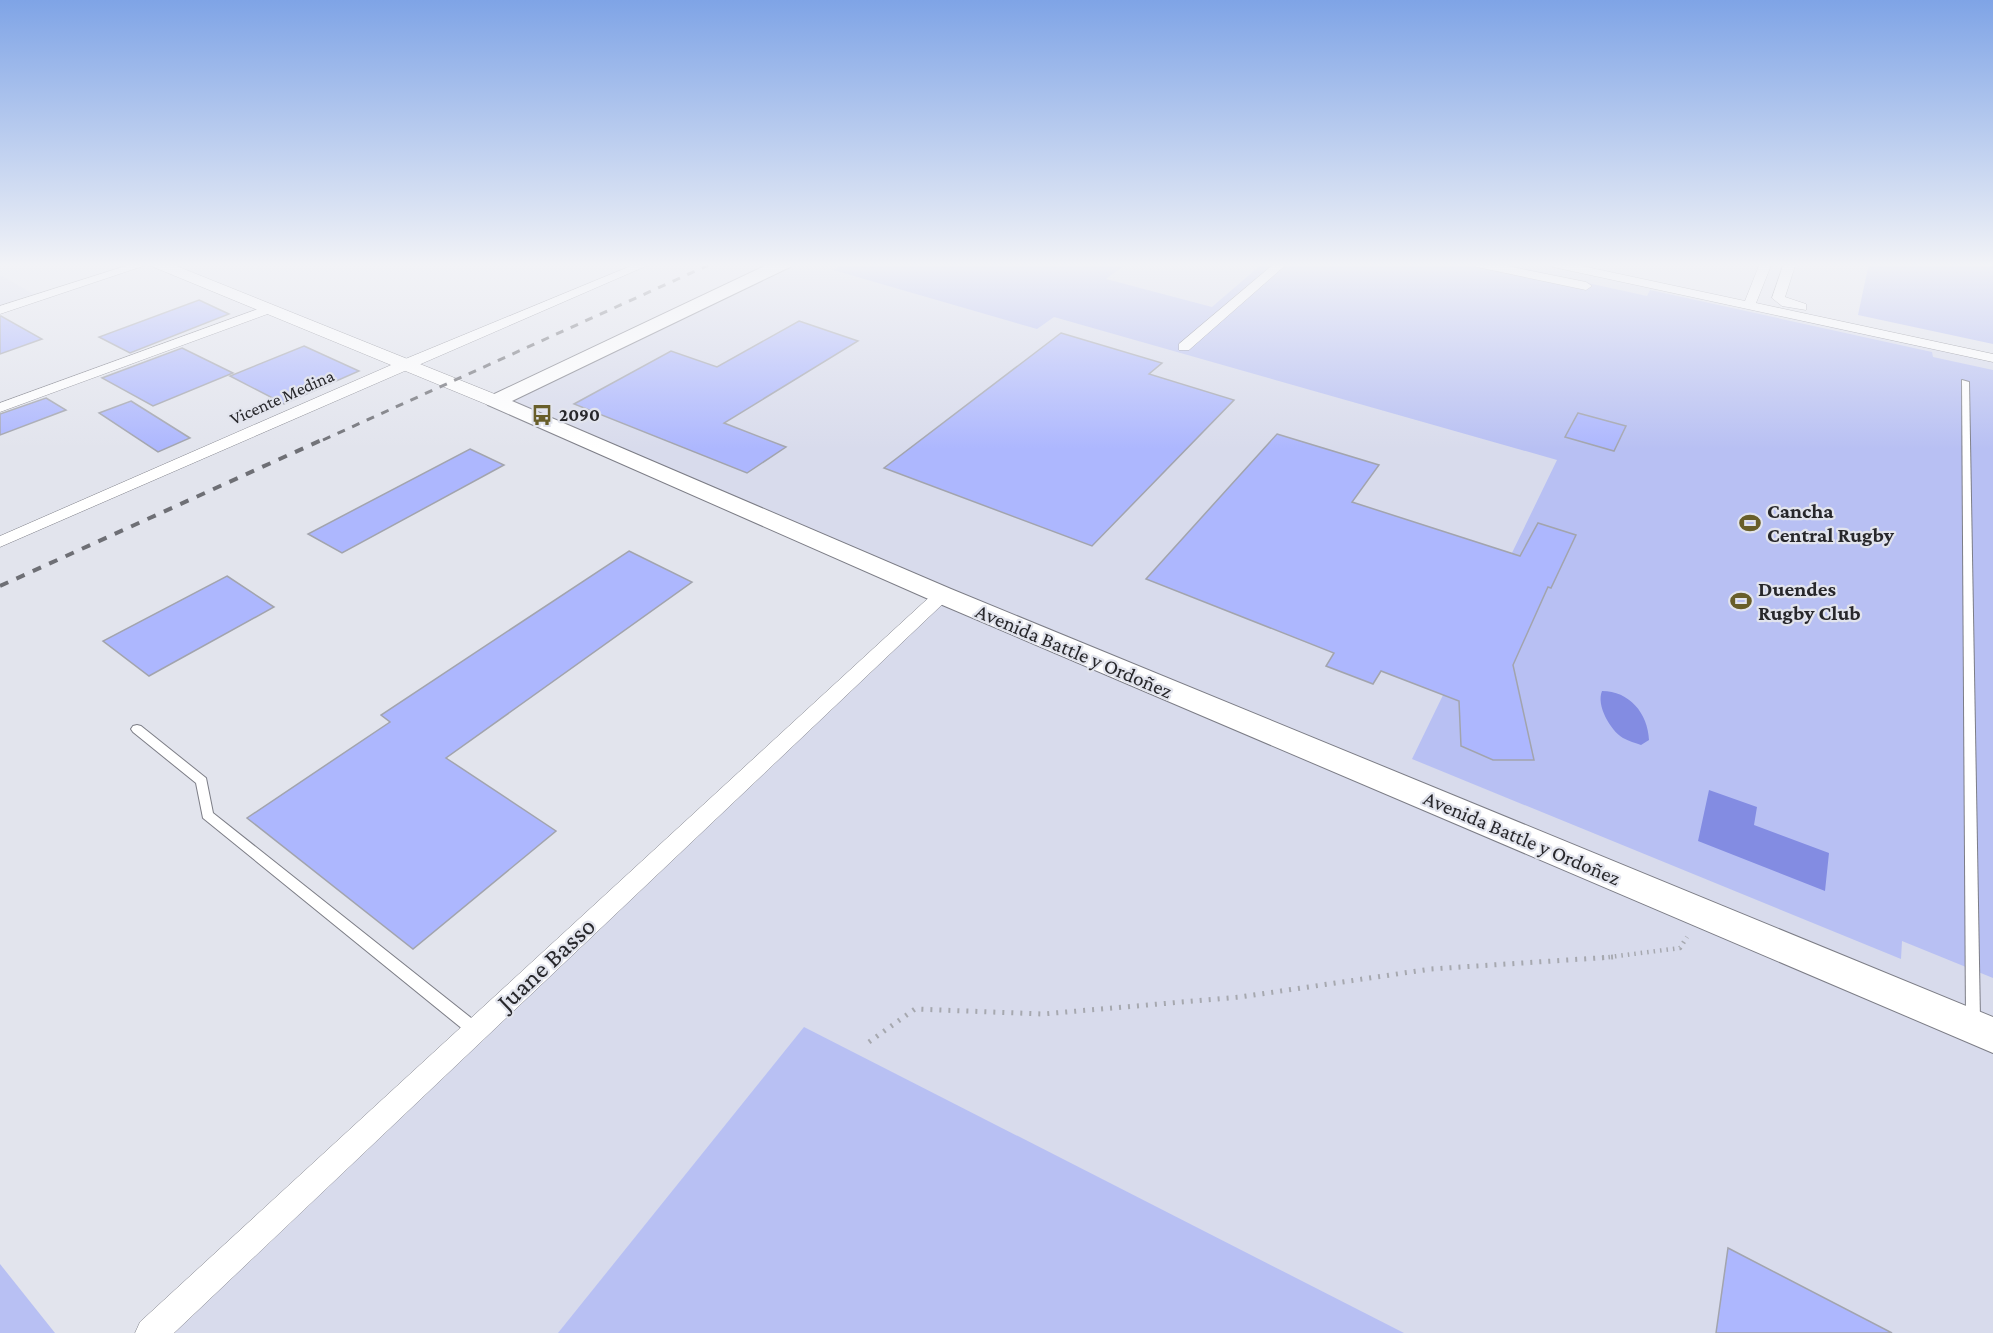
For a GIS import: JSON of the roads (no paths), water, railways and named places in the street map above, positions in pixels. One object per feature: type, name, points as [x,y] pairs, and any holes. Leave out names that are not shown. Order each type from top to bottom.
[{"type":"main road","points":[[495,401],[653,325]]},
{"type":"main road","name":"Avenida Battle y Ordoñez","points":[[495,401],[942,595],[1983,1031]]},
{"type":"street","points":[[0,408],[225,325]]},
{"type":"street","name":"Avenida Battle y Ordoñez","points":[[308,325],[495,401]]},
{"type":"street","name":"Vicente Medina","points":[[0,542],[498,325]]},
{"type":"street","points":[[1184,347],[1209,325]]},
{"type":"street","points":[[1842,325],[1993,358]]},
{"type":"street","points":[[1888,325],[1993,348]]},
{"type":"street","name":"Juane Basso","points":[[151,1333],[942,595]]},
{"type":"lane","points":[[1965,382],[1983,1031]]},
{"type":"lane","points":[[137,729],[202,781],[207,815],[475,1030]]},
{"type":"water","points":[[1602,691],[1621,695],[1635,705],[1645,721],[1649,740],[1641,745],[1625,739],[1613,729],[1605,717],[1601,703]]},
{"type":"water","points":[[1709,790],[1757,807],[1754,825],[1829,853],[1825,891],[1698,841]]},
{"type":"railway","points":[[323,440],[576,325]]},
{"type":"railway","points":[[0,586],[326,438]]},
{"type":"place","name":"2090","points":[[542,415]]},
{"type":"place","name":"Cancha Central Rugby","points":[[1750,523]]},
{"type":"place","name":"Duendes Rugby Club","points":[[1741,601]]}]
